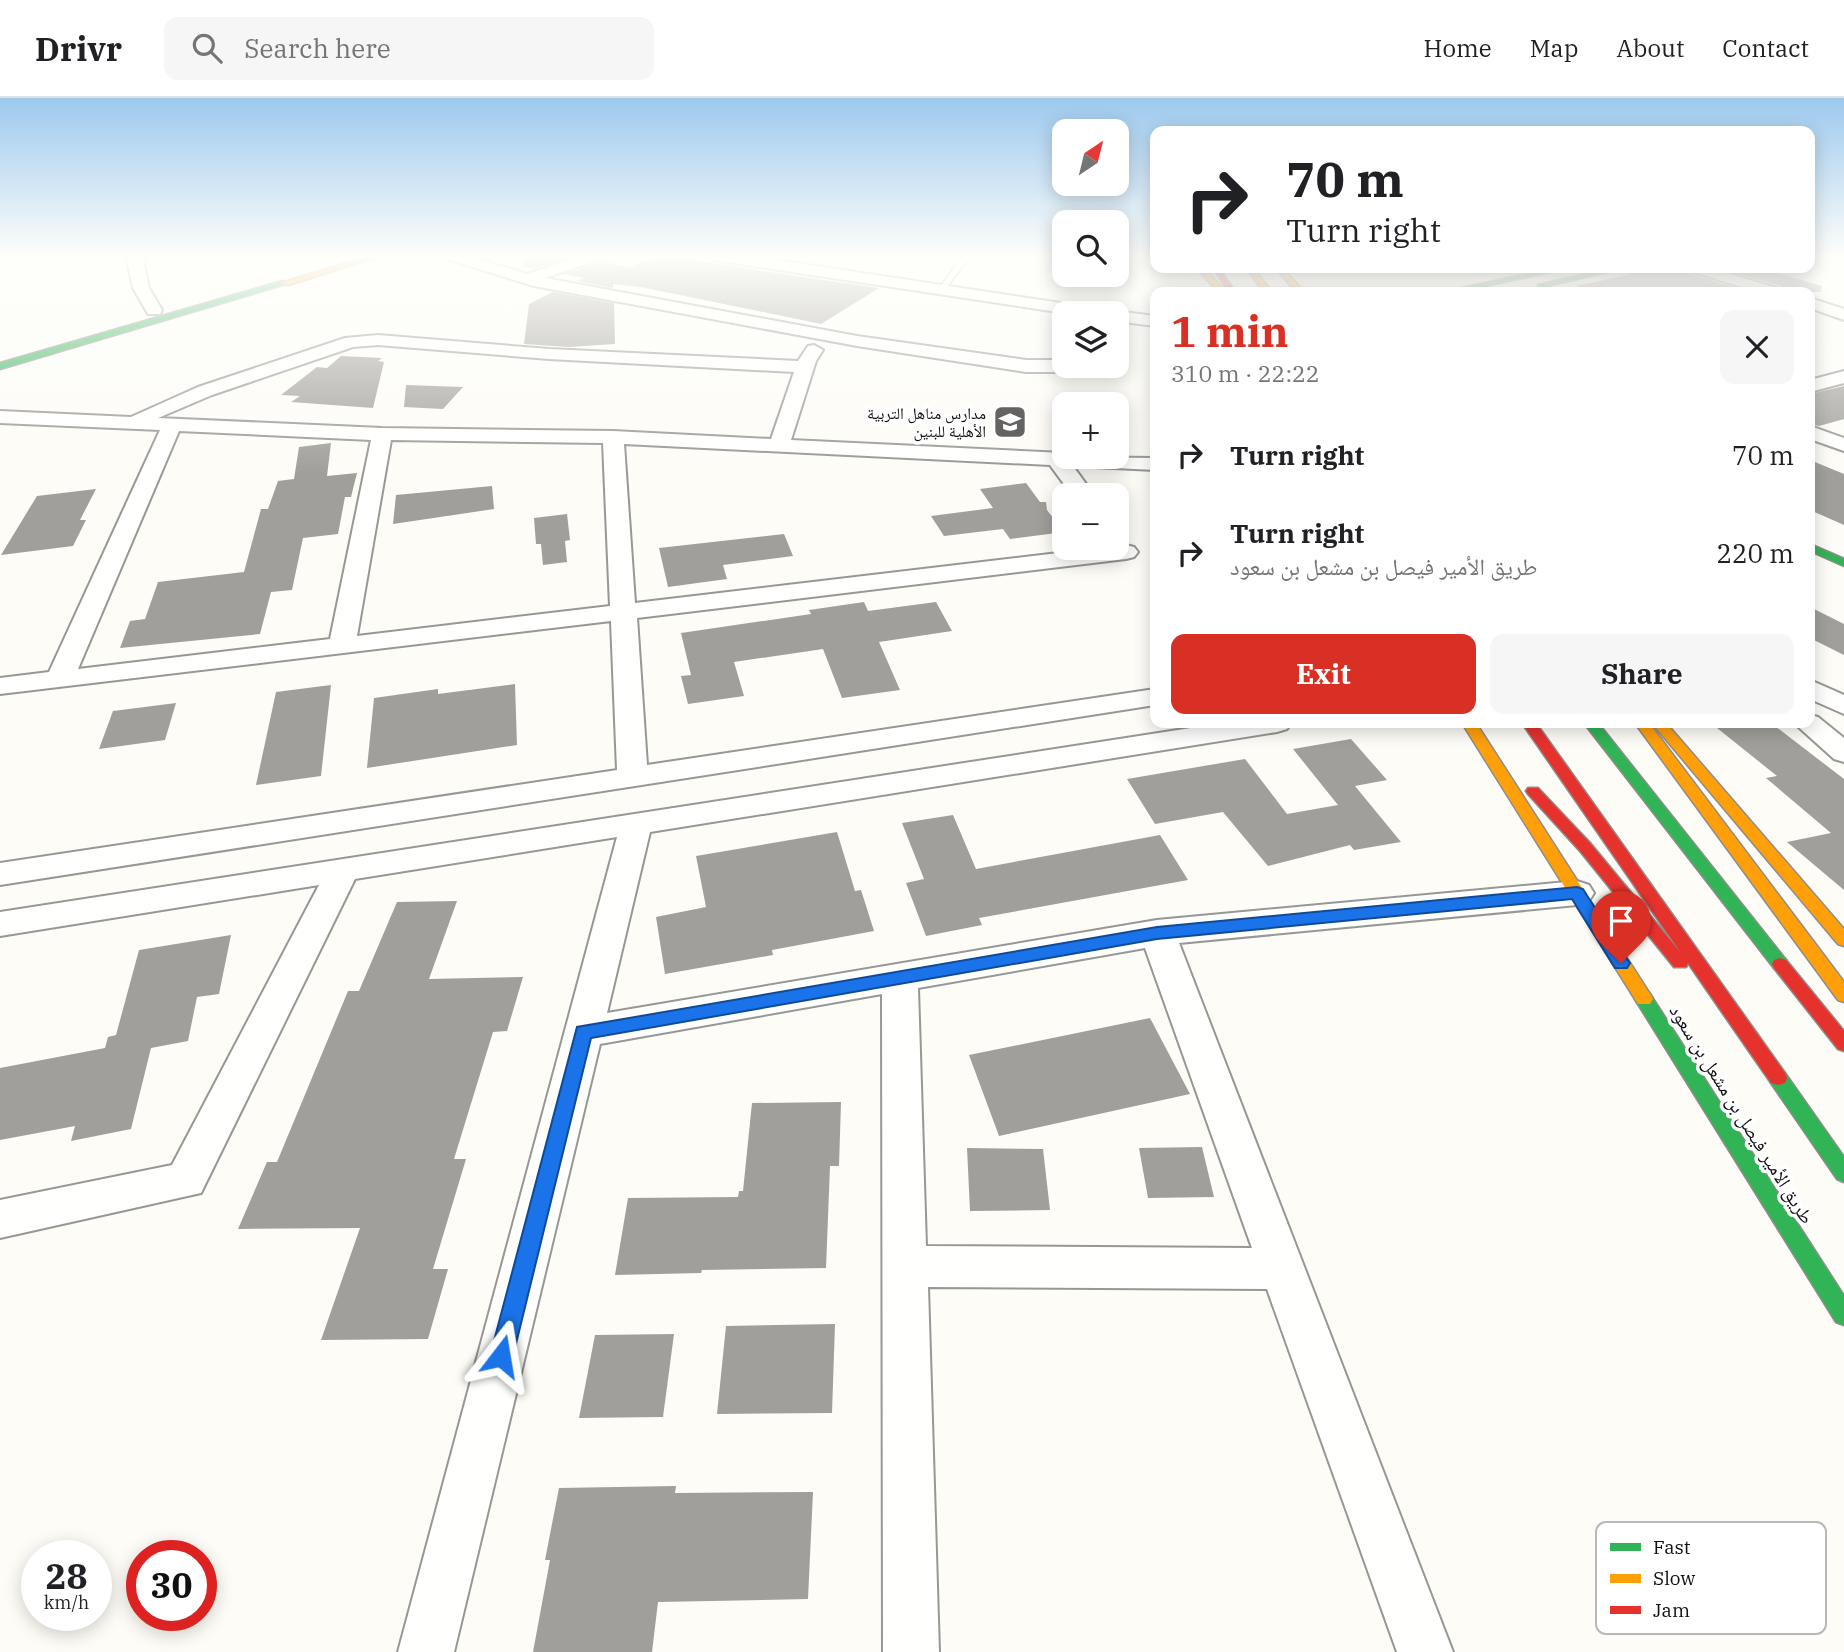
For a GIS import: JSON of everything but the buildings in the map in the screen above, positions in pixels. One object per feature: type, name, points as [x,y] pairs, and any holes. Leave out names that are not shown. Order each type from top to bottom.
[{"type":"main road","points":[[0,354],[101,328]]},
{"type":"main road","points":[[0,366],[114,328]]},
{"type":"main road","points":[[1815,533],[1844,547]]},
{"type":"main road","points":[[1815,549],[1844,563]]},
{"type":"main road","name":"طريق الأمير فيصل بن مشعل بن سعود","points":[[1472,728],[1844,1315]]},
{"type":"main road","points":[[1474,728],[1585,847],[1681,964],[1779,1108],[1844,1180]]},
{"type":"main road","points":[[1532,728],[1844,1174]]},
{"type":"main road","points":[[1595,728],[1844,1044]]},
{"type":"main road","points":[[1646,728],[1844,995]]},
{"type":"main road","points":[[1663,728],[1844,940]]},
{"type":"street","points":[[784,328],[985,361],[1052,366]]},
{"type":"street","points":[[779,446],[805,367],[824,335]]},
{"type":"street","points":[[131,423],[217,387],[351,342],[379,340],[549,354],[805,367]]},
{"type":"street","points":[[1815,385],[1844,377]]},
{"type":"street","points":[[0,417],[382,434],[613,437],[1052,460]]},
{"type":"street","points":[[60,678],[172,425]]},
{"type":"street","points":[[342,645],[382,434]]},
{"type":"street","points":[[1815,434],[1844,445]]},
{"type":"street","points":[[613,437],[633,777]]},
{"type":"street","points":[[1129,463],[1150,464]]},
{"type":"street","points":[[0,686],[1059,560]]},
{"type":"street","points":[[1815,691],[1844,706]]},
{"type":"street","points":[[0,874],[1150,698]]},
{"type":"street","points":[[0,924],[1245,728]]},
{"type":"street","points":[[1814,728],[1844,753]]},
{"type":"street","points":[[426,1652],[636,822]]},
{"type":"street","points":[[0,1219],[186,1180],[344,869]]},
{"type":"street","points":[[583,1032],[1157,933],[1577,893]]},
{"type":"street","points":[[1157,933],[1425,1652]]},
{"type":"street","points":[[900,977],[911,1652]]},
{"type":"street","points":[[905,1266],[1283,1269]]},
{"type":"traffic: fast","points":[[0,366],[132,328]]},
{"type":"traffic: fast","points":[[1815,549],[1844,563]]},
{"type":"traffic: fast","points":[[1595,728],[1780,964]]},
{"type":"traffic: fast","points":[[1644,999],[1844,1315]]},
{"type":"traffic: fast","points":[[1778,1078],[1844,1173]]},
{"type":"traffic: slow","points":[[1472,728],[1644,999]]},
{"type":"traffic: slow","points":[[1646,728],[1844,995]]},
{"type":"traffic: slow","points":[[1663,728],[1844,940]]},
{"type":"traffic: jam","points":[[1533,728],[1778,1078]]},
{"type":"traffic: jam","points":[[1533,791],[1585,847],[1680,963]]},
{"type":"traffic: jam","points":[[1780,964],[1844,1044]]},
{"type":"place","name":"مدارس مناهل التربية الأهلية للبنين","points":[[1010,422]]},
{"type":"route","points":[[501,1356],[583,1032],[1157,933],[1577,893],[1621,963]]}]
